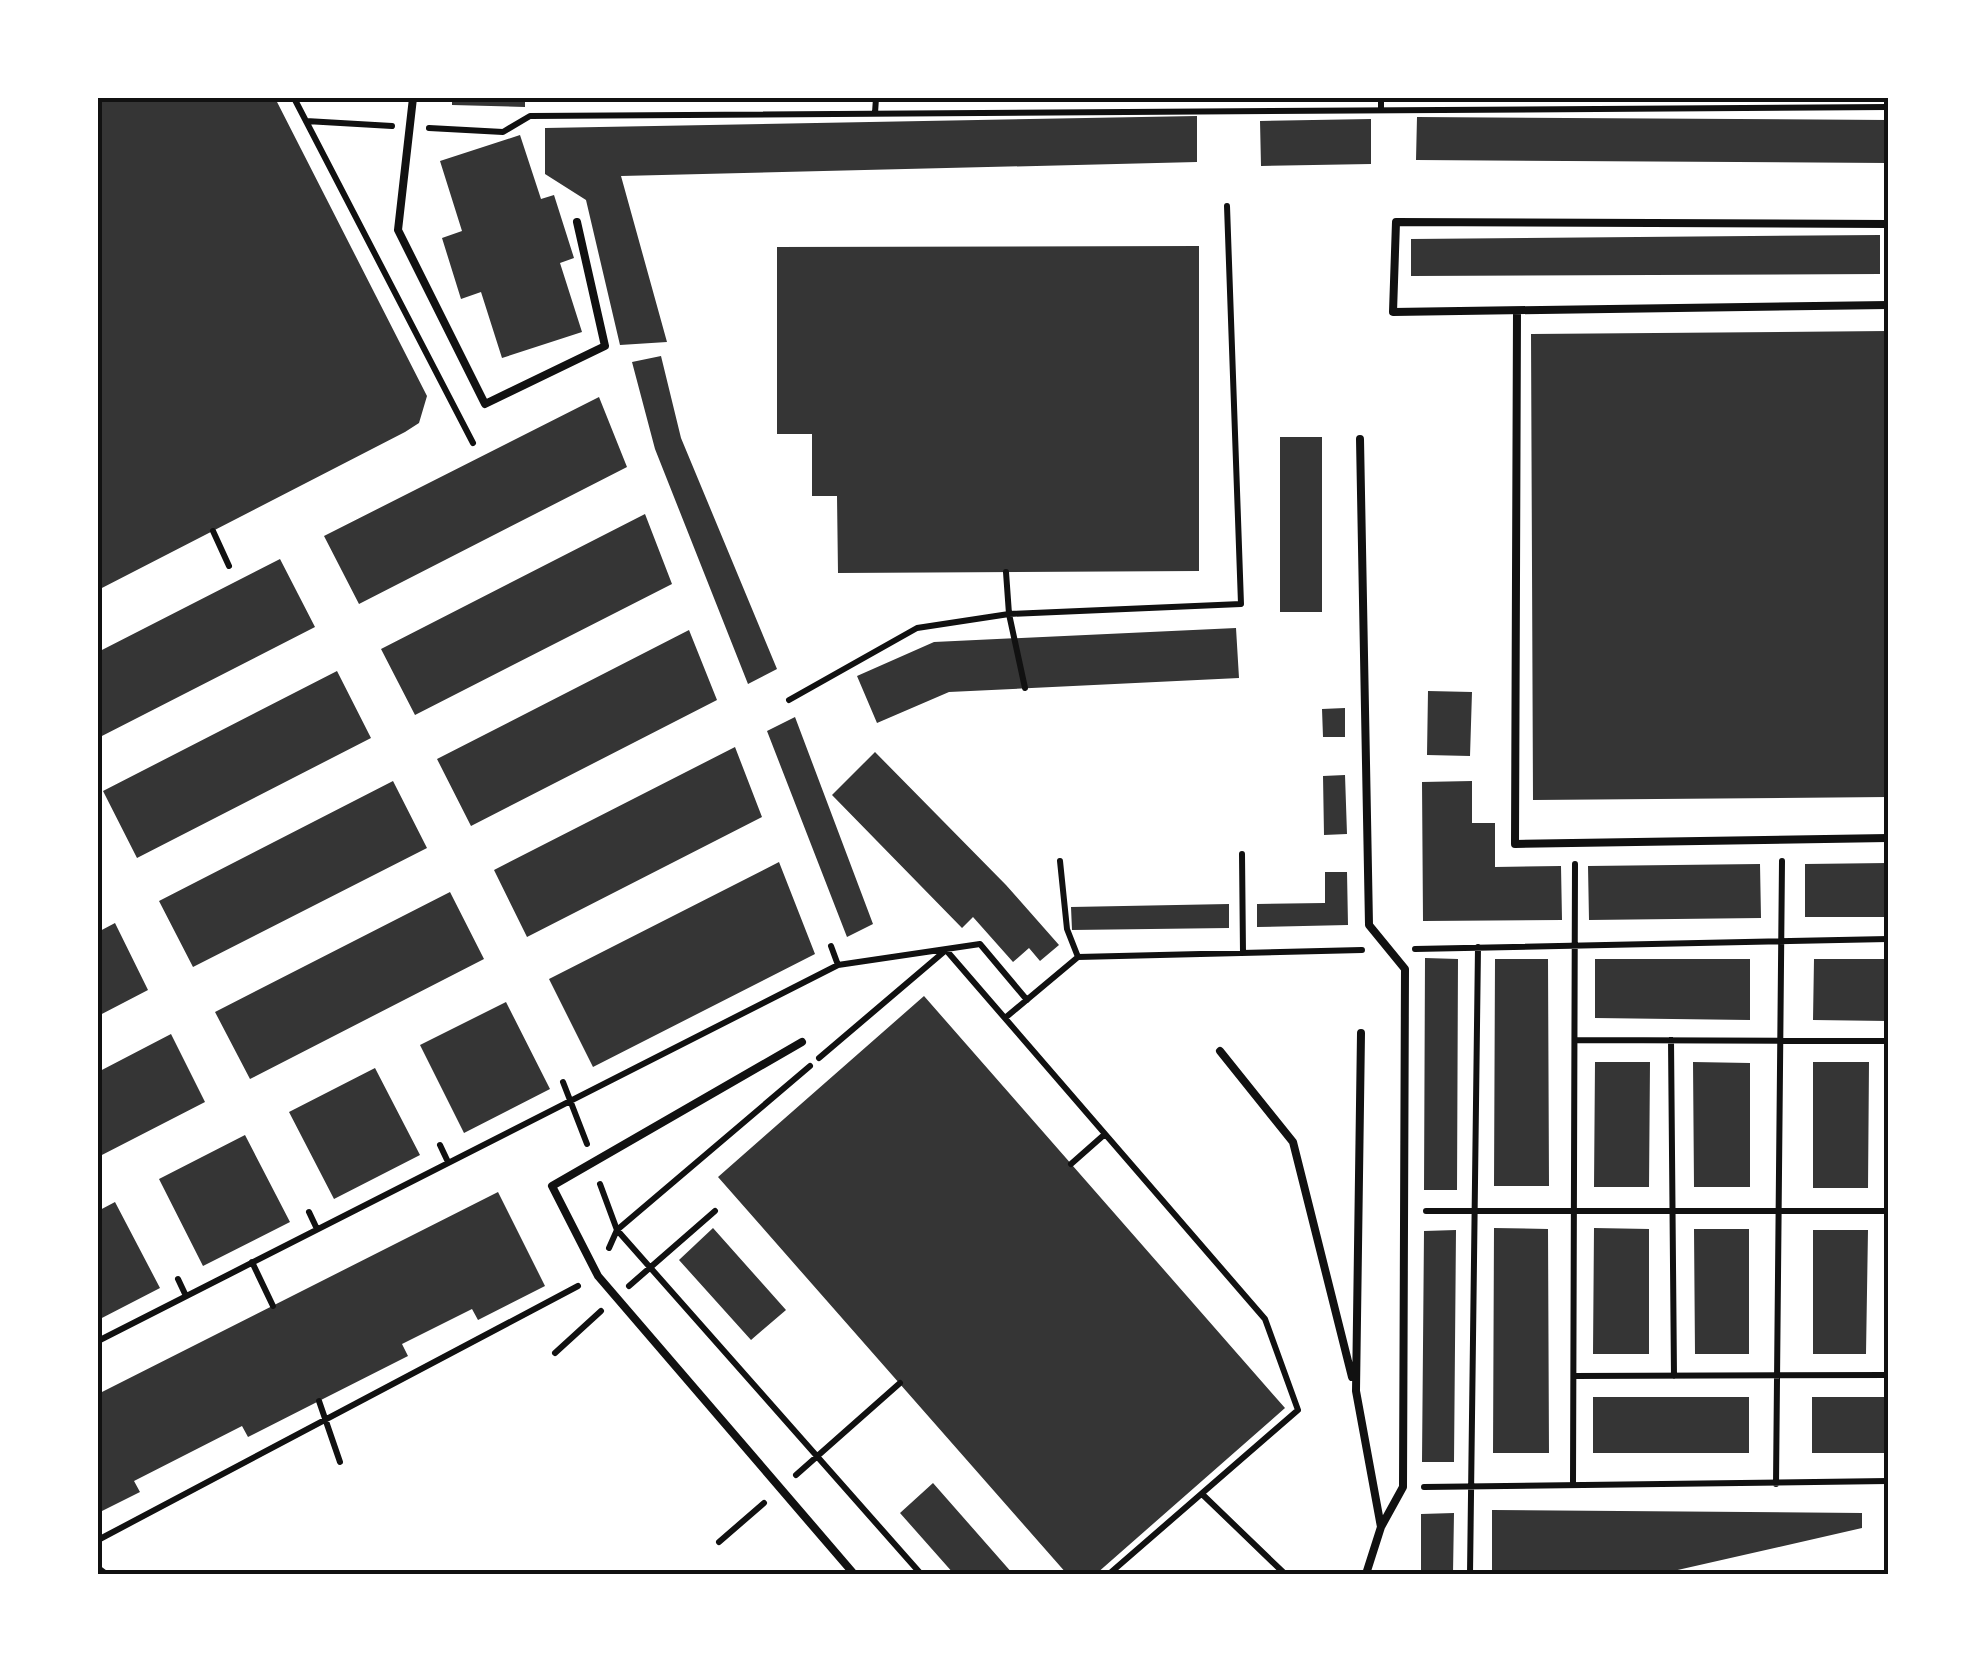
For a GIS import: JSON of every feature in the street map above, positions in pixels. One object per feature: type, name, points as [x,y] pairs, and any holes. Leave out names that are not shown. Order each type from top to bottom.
[{"type":"lane","points":[[414,98],[398,230],[485,404],[606,346],[577,222]]},
{"type":"lane","points":[[1888,224],[1396,222],[1392,312],[1888,305]]},
{"type":"lane","points":[[1517,311],[1515,844],[1888,838]]},
{"type":"lane","points":[[1360,440],[1368,925],[1405,969],[1403,1487],[1381,1526],[1366,1574]]},
{"type":"lane","points":[[1356,1391],[1361,1033]]},
{"type":"lane","points":[[802,1042],[552,1186],[598,1276],[854,1574]]},
{"type":"lane","points":[[1220,1051],[1293,1142],[1356,1391],[1381,1526]]},
{"type":"path","points":[[294,98],[473,442]]},
{"type":"path","points":[[876,98],[876,113]]},
{"type":"path","points":[[1381,98],[1381,109]]},
{"type":"path","points":[[503,132],[530,116],[1888,106]]},
{"type":"path","points":[[789,700],[917,628],[1010,614],[1241,604],[1227,206]]},
{"type":"path","points":[[213,531],[229,566]]},
{"type":"path","points":[[1006,572],[1025,688]]},
{"type":"path","points":[[1776,1484],[1782,840]]},
{"type":"path","points":[[1573,1486],[1576,842]]},
{"type":"path","points":[[1242,854],[1243,953]]},
{"type":"path","points":[[1060,861],[1067,929],[1078,957]]},
{"type":"path","points":[[1005,1018],[1078,957],[1888,939]]},
{"type":"path","points":[[98,1341],[838,964],[980,944],[1028,1000]]},
{"type":"path","points":[[831,946],[838,964]]},
{"type":"path","points":[[1470,1574],[1468,1486],[1478,948]]},
{"type":"path","points":[[946,950],[1265,1319],[1298,1410],[1109,1574]]},
{"type":"path","points":[[98,1540],[598,1276],[616,1230],[946,950]]},
{"type":"path","points":[[1575,1040],[1888,1042]]},
{"type":"path","points":[[1671,1040],[1674,1376]]},
{"type":"path","points":[[564,1082],[572,1100]]},
{"type":"path","points":[[1070,1164],[1105,1134]]},
{"type":"path","points":[[440,1145],[448,1162]]},
{"type":"path","points":[[650,1268],[715,1211]]},
{"type":"path","points":[[1404,1211],[1888,1211]]},
{"type":"path","points":[[309,1212],[317,1229]]},
{"type":"path","points":[[616,1230],[921,1574]]},
{"type":"path","points":[[252,1262],[272,1306]]},
{"type":"path","points":[[178,1279],[186,1296]]},
{"type":"path","points":[[1574,1376],[1888,1375]]},
{"type":"path","points":[[816,1456],[900,1383]]},
{"type":"path","points":[[319,1401],[340,1462]]},
{"type":"path","points":[[1403,1487],[1888,1481]]},
{"type":"path","points":[[1202,1494],[1285,1574]]},
{"type":"path","points":[[98,1568],[106,1574]]},
{"type":"building","points":[[98,98],[275,98],[427,396],[419,423],[405,432],[98,590]]},
{"type":"building","points":[[452,98],[525,98],[525,107],[452,105]]},
{"type":"building","points":[[1197,116],[1197,162],[621,176],[667,342],[620,345],[586,200],[545,174],[545,128]]},
{"type":"building","points":[[1417,117],[1888,120],[1888,163],[1416,160]]},
{"type":"building","points":[[1371,119],[1371,164],[1261,166],[1260,121]]},
{"type":"building","points":[[520,135],[541,199],[554,195],[574,258],[560,263],[582,332],[502,358],[481,292],[461,299],[442,238],[462,231],[440,161]]},
{"type":"building","points":[[1880,235],[1880,274],[1411,276],[1411,239]]},
{"type":"building","points":[[1199,246],[1199,571],[838,573],[837,496],[812,496],[812,434],[777,434],[777,247]]},
{"type":"building","points":[[1888,331],[1888,797],[1533,800],[1531,334]]},
{"type":"building","points":[[661,356],[681,438],[777,669],[748,684],[655,449],[632,362]]},
{"type":"building","points":[[599,397],[627,467],[359,604],[324,536]]},
{"type":"building","points":[[1280,437],[1322,437],[1322,612],[1280,612]]},
{"type":"building","points":[[645,514],[672,584],[415,715],[381,649]]},
{"type":"building","points":[[280,559],[315,627],[98,738],[98,652]]},
{"type":"building","points":[[1236,628],[1239,678],[949,692],[877,723],[857,676],[934,642]]},
{"type":"building","points":[[689,630],[717,700],[471,826],[437,759]]},
{"type":"building","points":[[337,671],[371,738],[137,858],[103,791]]},
{"type":"building","points":[[1428,691],[1472,692],[1470,756],[1427,755]]},
{"type":"building","points":[[1345,708],[1345,737],[1323,737],[1322,709]]},
{"type":"building","points":[[795,717],[873,924],[847,937],[767,731]]},
{"type":"building","points":[[735,747],[762,817],[527,937],[494,870]]},
{"type":"building","points":[[875,752],[1006,885],[1059,945],[1040,961],[1029,948],[1013,962],[973,917],[962,928],[832,795]]},
{"type":"building","points":[[1345,775],[1347,834],[1324,835],[1323,776]]},
{"type":"building","points":[[393,781],[427,848],[193,967],[159,901]]},
{"type":"building","points":[[1472,781],[1472,823],[1495,823],[1495,867],[1561,866],[1562,920],[1423,921],[1422,782]]},
{"type":"building","points":[[779,862],[815,954],[593,1067],[549,979]]},
{"type":"building","points":[[1888,863],[1888,917],[1805,917],[1805,864]]},
{"type":"building","points":[[1760,864],[1761,918],[1589,920],[1588,866]]},
{"type":"building","points":[[1325,872],[1347,872],[1348,925],[1257,927],[1257,904],[1325,903]]},
{"type":"building","points":[[450,892],[484,959],[250,1079],[215,1012]]},
{"type":"building","points":[[1229,904],[1229,928],[1072,930],[1071,907]]},
{"type":"building","points":[[115,923],[148,990],[98,1016],[98,932]]},
{"type":"building","points":[[1425,958],[1458,959],[1457,1190],[1424,1190]]},
{"type":"building","points":[[1495,959],[1548,959],[1549,1186],[1494,1186]]},
{"type":"building","points":[[1595,959],[1750,959],[1750,1020],[1595,1018]]},
{"type":"building","points":[[1814,959],[1888,959],[1888,1021],[1813,1020]]},
{"type":"building","points":[[924,996],[1285,1408],[1096,1574],[1067,1574],[718,1177]]},
{"type":"building","points":[[506,1002],[550,1089],[464,1133],[420,1045]]},
{"type":"building","points":[[171,1034],[205,1102],[98,1157],[98,1072]]},
{"type":"building","points":[[1595,1062],[1650,1062],[1649,1187],[1594,1187]]},
{"type":"building","points":[[1693,1062],[1750,1063],[1750,1187],[1694,1187]]},
{"type":"building","points":[[1813,1062],[1869,1062],[1868,1188],[1813,1188]]},
{"type":"building","points":[[375,1068],[420,1155],[334,1199],[289,1112]]},
{"type":"building","points":[[245,1135],[290,1222],[203,1266],[159,1179]]},
{"type":"building","points":[[498,1192],[545,1286],[478,1320],[472,1309],[402,1344],[408,1356],[248,1437],[242,1426],[134,1481],[140,1492],[98,1513],[98,1394]]},
{"type":"building","points":[[115,1202],[160,1288],[98,1320],[98,1211]]},
{"type":"building","points":[[713,1228],[786,1310],[751,1340],[679,1260]]},
{"type":"building","points":[[1494,1228],[1548,1229],[1549,1453],[1493,1453]]},
{"type":"building","points":[[1594,1228],[1649,1229],[1649,1354],[1593,1354]]},
{"type":"building","points":[[1694,1229],[1749,1229],[1749,1354],[1695,1354]]},
{"type":"building","points":[[1456,1230],[1454,1462],[1422,1462],[1424,1231]]},
{"type":"building","points":[[1813,1230],[1868,1230],[1866,1354],[1813,1354]]},
{"type":"building","points":[[1593,1397],[1749,1397],[1749,1453],[1593,1453]]},
{"type":"building","points":[[1812,1397],[1888,1397],[1888,1453],[1812,1453]]},
{"type":"building","points":[[933,1483],[1013,1574],[954,1574],[900,1513]]},
{"type":"building","points":[[1492,1510],[1862,1513],[1862,1528],[1660,1574],[1492,1574]]},
{"type":"building","points":[[1454,1513],[1453,1574],[1421,1574],[1421,1514]]}]
